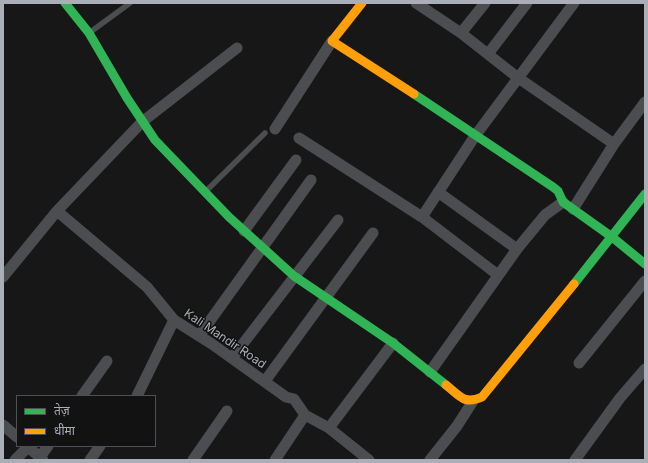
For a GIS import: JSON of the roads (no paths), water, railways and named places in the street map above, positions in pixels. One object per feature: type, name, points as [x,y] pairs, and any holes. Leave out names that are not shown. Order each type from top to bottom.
[{"type":"street","points":[[65,3],[89,33],[142,122],[155,140],[244,232],[294,276],[393,343],[466,401],[473,402],[482,398],[645,194]]},
{"type":"street","points":[[270,131],[332,41],[362,3]]},
{"type":"street","points":[[416,3],[461,33],[517,77],[614,144]]},
{"type":"street","points":[[461,33],[485,3]]},
{"type":"street","points":[[488,54],[527,3]]},
{"type":"street","points":[[422,217],[475,136],[517,77],[574,3]]},
{"type":"street","points":[[332,41],[406,88],[475,136],[553,187],[558,191],[562,202],[612,237],[645,264]]},
{"type":"street","points":[[3,277],[57,211],[142,122],[237,48]]},
{"type":"street","points":[[573,209],[614,144],[645,102]]},
{"type":"street","points":[[299,138],[422,217],[498,275]]},
{"type":"street","points":[[244,232],[296,160]]},
{"type":"street","points":[[199,336],[261,247],[311,180]]},
{"type":"street","points":[[438,192],[517,249]]},
{"type":"street","points":[[430,372],[517,249],[545,214],[562,202]]},
{"type":"street","name":"Kali Mandir Road","points":[[57,211],[148,287],[174,320],[232,358],[286,397],[294,399],[305,415],[329,428],[369,460]]},
{"type":"street","points":[[232,358],[338,220]]},
{"type":"street","points":[[265,381],[373,233]]},
{"type":"street","points":[[579,363],[645,281]]},
{"type":"street","points":[[137,395],[174,320]]},
{"type":"street","points":[[329,428],[393,343]]},
{"type":"street","points":[[83,395],[107,361]]},
{"type":"street","points":[[575,460],[620,398],[645,368]]},
{"type":"street","points":[[430,460],[457,426],[473,402]]},
{"type":"street","points":[[193,460],[227,411]]},
{"type":"street","points":[[275,460],[305,415]]},
{"type":"street","points":[[3,425],[16,436]]},
{"type":"street","points":[[15,460],[27,447]]},
{"type":"street","points":[[29,447],[42,459],[48,447]]},
{"type":"street","points":[[90,460],[99,447]]},
{"type":"lane","points":[[89,33],[130,3]]},
{"type":"lane","points":[[205,192],[270,131]]}]
